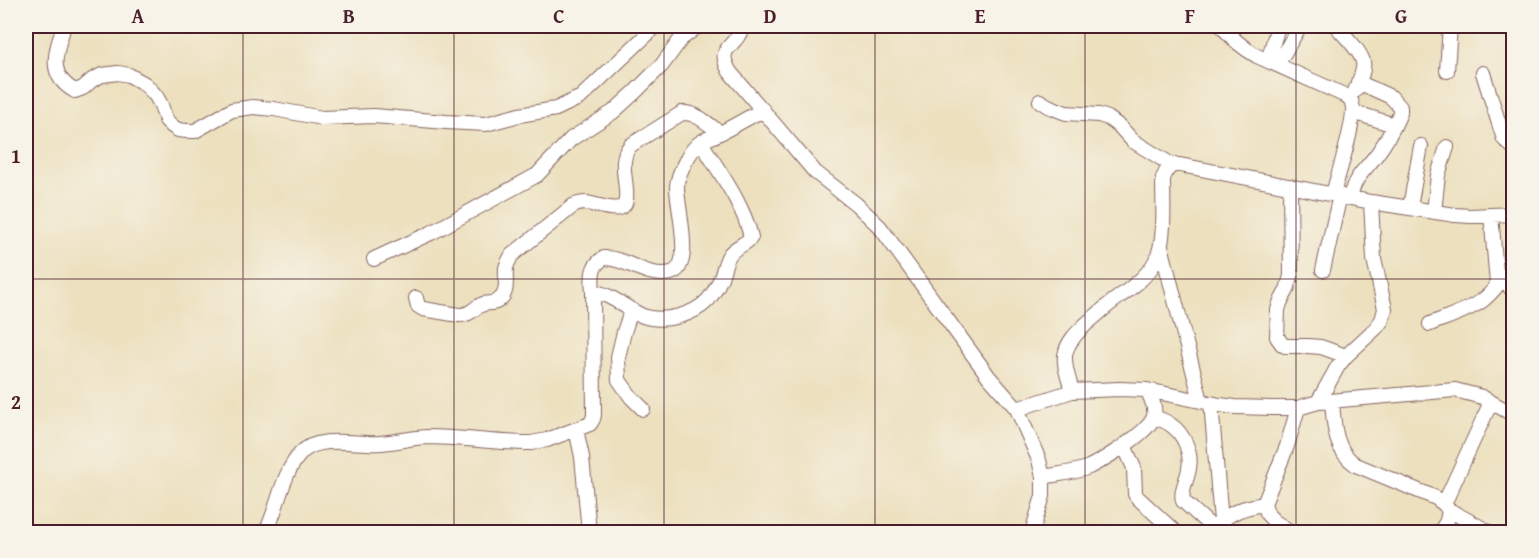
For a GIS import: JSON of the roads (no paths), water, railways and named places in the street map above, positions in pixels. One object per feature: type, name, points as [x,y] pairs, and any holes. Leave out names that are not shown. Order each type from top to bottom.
[{"type":"street","points":[[64,26],[56,51],[55,69],[65,86],[75,91],[102,75],[118,73],[129,75],[145,84],[156,96],[166,120],[172,126],[178,130],[187,131],[195,131],[232,110],[253,107],[322,118],[374,116],[486,124],[519,115],[556,109],[581,98],[656,26]]},
{"type":"street","points":[[374,259],[431,233],[537,175],[571,139],[613,112],[634,93],[662,65],[681,39],[698,26]]},
{"type":"street","points":[[742,26],[738,36],[726,51],[725,60],[730,72],[815,172],[856,204],[880,228],[989,377],[1017,409],[1040,460],[1043,477],[1043,495],[1032,532]]},
{"type":"street","points":[[1222,26],[1247,50],[1344,95],[1352,107],[1394,125]]},
{"type":"street","points":[[1272,63],[1278,26]]},
{"type":"street","points":[[1272,63],[1300,26]]},
{"type":"street","points":[[1323,270],[1341,195],[1352,124],[1352,107],[1363,69],[1363,61],[1358,52],[1336,26]]},
{"type":"street","points":[[1447,70],[1449,26]]},
{"type":"street","points":[[1483,73],[1504,139],[1514,148]]},
{"type":"street","points":[[1341,195],[1353,186],[1357,177],[1379,152],[1400,113],[1400,107],[1391,97],[1358,82]]},
{"type":"street","points":[[1040,100],[1066,113],[1108,118],[1133,141],[1172,165],[1434,212],[1470,216],[1514,214]]},
{"type":"street","points":[[266,532],[287,475],[296,460],[302,452],[321,443],[381,443],[427,437],[531,443],[547,440],[590,424],[594,415],[592,273],[596,264],[604,258],[654,273],[674,273],[681,264],[683,254],[677,185],[682,168],[692,151],[701,142],[763,110]]},
{"type":"street","points":[[416,298],[418,306],[423,309],[459,315],[472,312],[482,304],[496,303],[506,291],[506,265],[512,255],[573,206],[584,203],[612,208],[624,207],[627,198],[625,153],[631,145],[686,112],[695,114],[720,133]]},
{"type":"street","points":[[593,292],[602,292],[632,311],[649,318],[669,318],[689,313],[708,300],[721,278],[731,252],[751,237],[733,195],[701,142]]},
{"type":"street","points":[[1410,207],[1421,146]]},
{"type":"street","points":[[1434,212],[1438,175],[1447,147]]},
{"type":"street","points":[[1072,391],[1065,366],[1065,351],[1072,339],[1106,307],[1148,273],[1156,260],[1161,246],[1164,178],[1172,165]]},
{"type":"street","points":[[1290,186],[1291,276],[1278,310],[1277,337],[1285,346],[1321,347],[1346,356]]},
{"type":"street","points":[[1371,202],[1374,259],[1385,309],[1383,320],[1338,366],[1325,402],[1337,442],[1348,460],[1356,465],[1436,498],[1489,532]]},
{"type":"street","points":[[1491,215],[1505,276],[1514,293]]},
{"type":"street","points":[[1161,246],[1206,402],[1215,528]]},
{"type":"street","points":[[1430,324],[1481,302],[1505,276]]},
{"type":"street","points":[[632,311],[618,357],[619,380],[630,397],[643,409]]},
{"type":"street","points":[[1017,409],[1072,391],[1148,390],[1206,402],[1247,407],[1298,408],[1325,402],[1455,390],[1482,397],[1514,415]]},
{"type":"street","points":[[1043,477],[1088,467],[1146,430],[1154,417],[1154,405],[1148,390]]},
{"type":"street","points":[[1440,532],[1447,521],[1447,507],[1491,402]]},
{"type":"street","points":[[1291,532],[1268,515],[1264,504],[1287,446],[1298,408]]},
{"type":"street","points":[[1154,417],[1173,426],[1180,433],[1190,458],[1182,495],[1183,501],[1215,528]]},
{"type":"street","points":[[576,429],[582,457],[589,532]]},
{"type":"street","points":[[1125,445],[1134,468],[1135,494],[1175,532]]},
{"type":"street","points":[[1215,528],[1240,509],[1264,504]]}]
